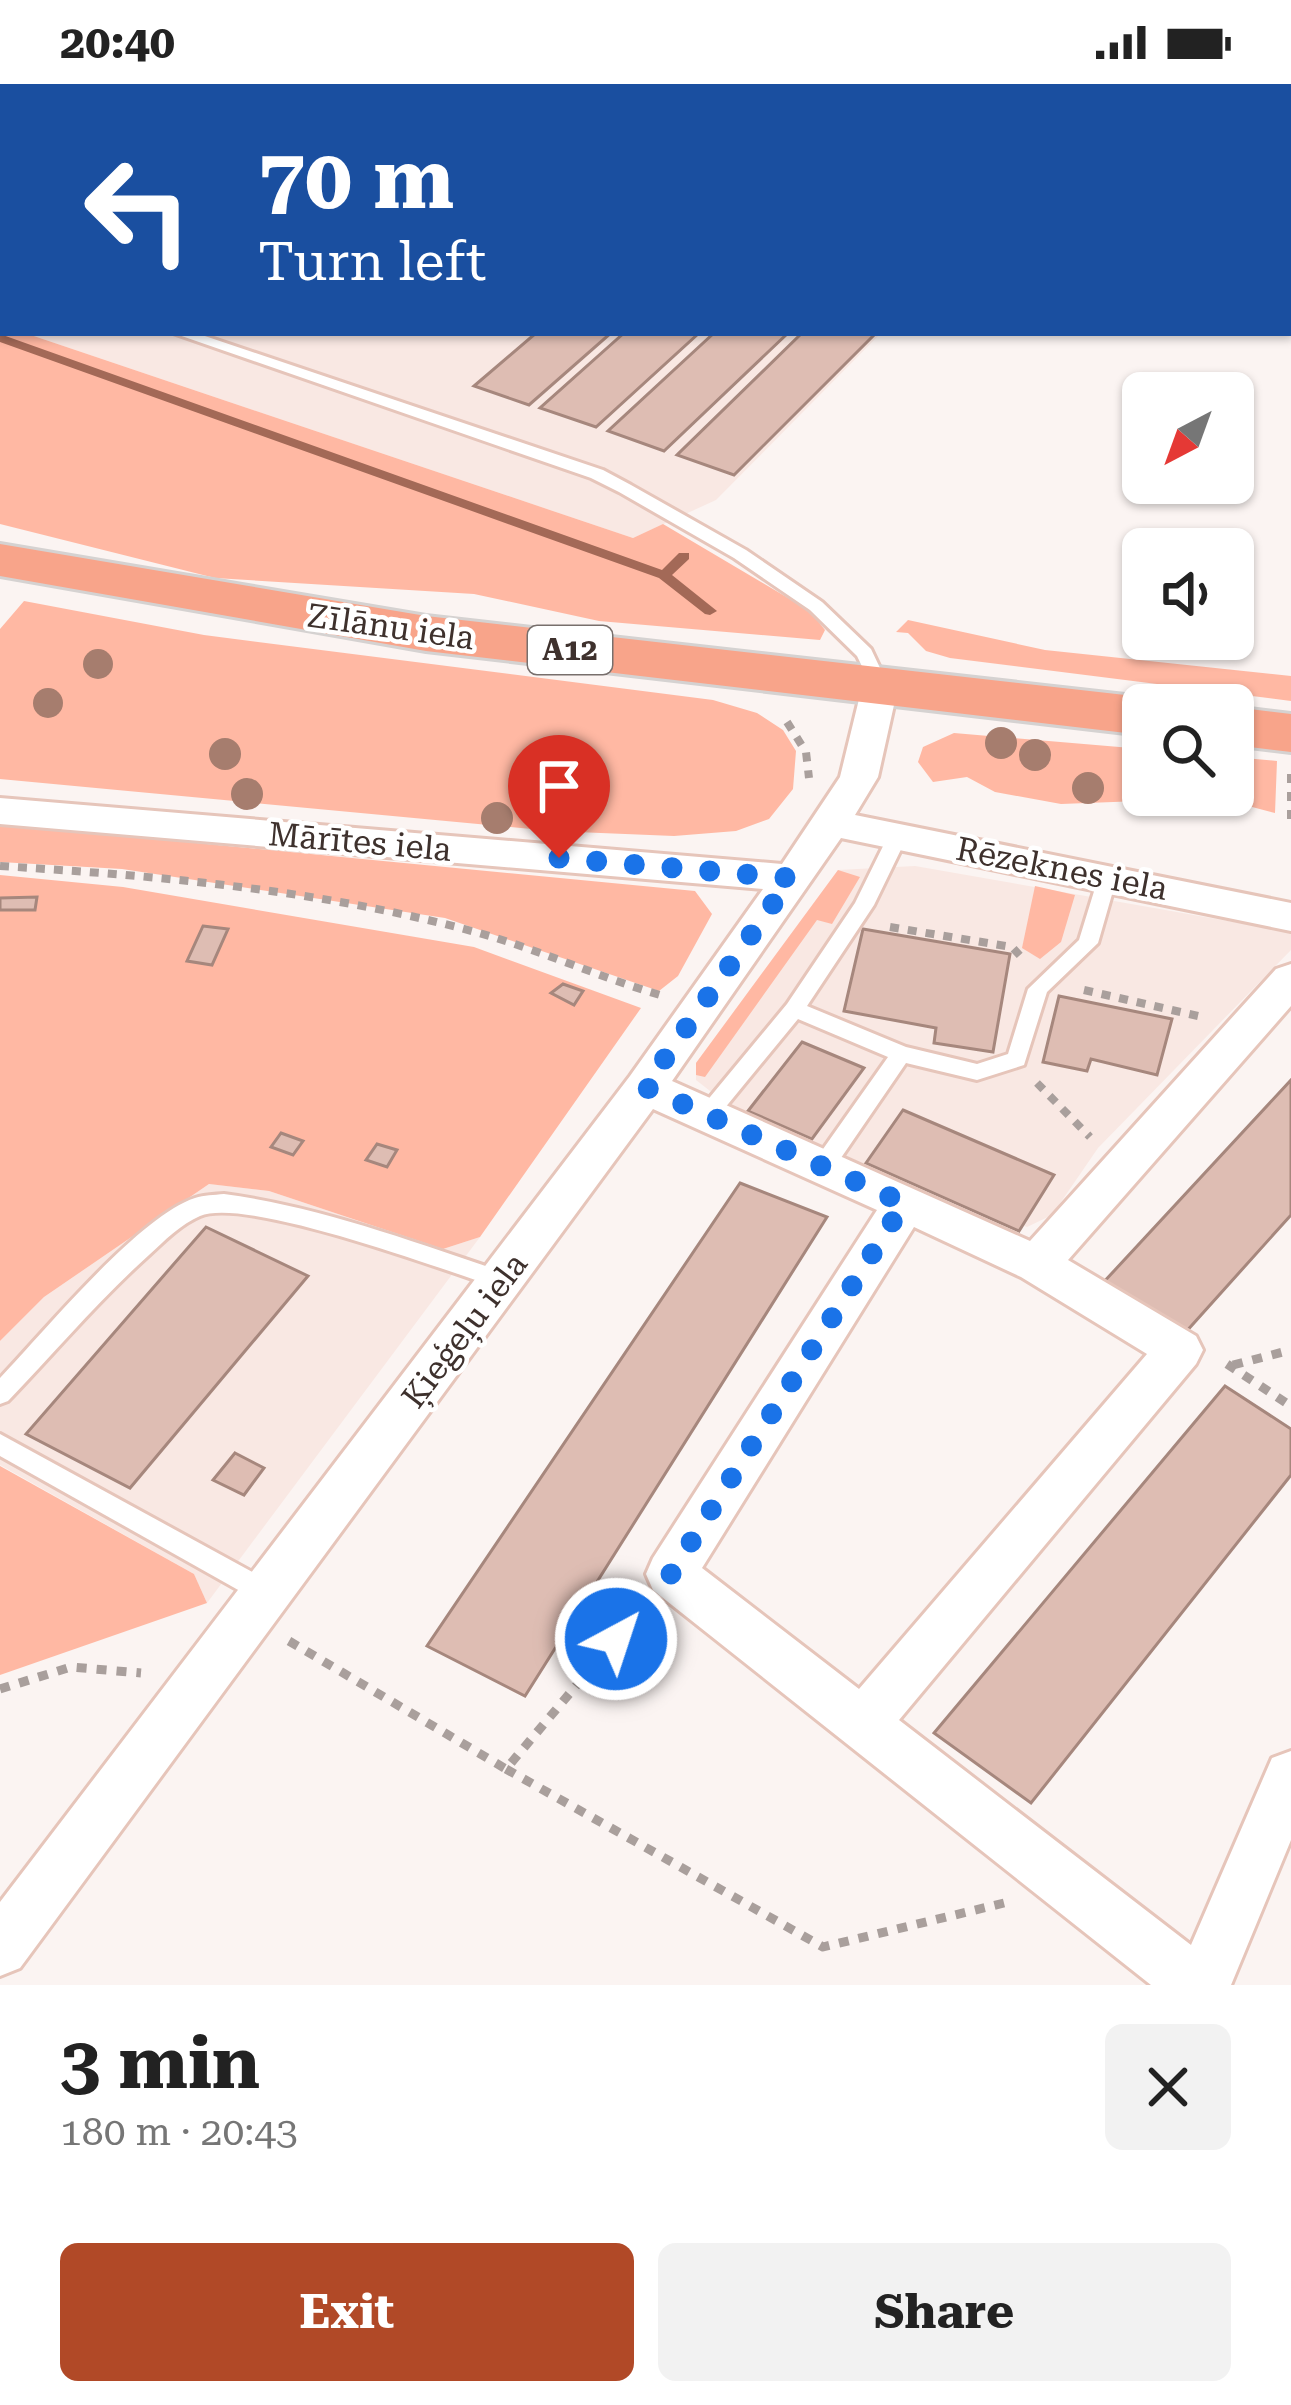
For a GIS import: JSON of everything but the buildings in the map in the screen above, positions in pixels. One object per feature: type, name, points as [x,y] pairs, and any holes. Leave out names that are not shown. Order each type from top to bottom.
[{"type":"highway","name":"Zīlānu iela","points":[[0,560],[155,593],[419,632],[1122,714]]},
{"type":"highway","points":[[1254,729],[1291,733]]},
{"type":"street","name":"Ķieģeļu iela","points":[[0,1948],[645,1087],[831,823],[864,764],[880,687]]},
{"type":"street","name":"Mārītes iela","points":[[0,811],[791,878]]},
{"type":"street","name":"Rēzeknes iela","points":[[831,823],[1291,917]]},
{"type":"street","points":[[1037,1264],[1291,979]]},
{"type":"street","points":[[645,1087],[1037,1264],[1179,1350],[863,1724]]},
{"type":"street","points":[[904,1203],[671,1574],[1199,1985],[1291,1776]]},
{"type":"lane","points":[[190,336],[597,474],[638,494],[813,604],[865,653],[880,687]]},
{"type":"lane","points":[[706,1114],[794,1009],[864,905],[898,835]]},
{"type":"lane","points":[[794,1009],[901,1054],[977,1072],[1017,1059],[1039,989],[1088,943],[1107,878]]},
{"type":"lane","points":[[824,1165],[901,1054]]},
{"type":"lane","points":[[0,1394],[153,1239],[202,1204],[254,1206],[502,1280]]},
{"type":"lane","points":[[0,1444],[260,1606]]},
{"type":"path","points":[[773,712],[799,736],[806,772],[831,823]]},
{"type":"path","points":[[1291,773],[1291,820]]},
{"type":"path","points":[[0,866],[126,873],[402,915],[481,934],[702,1006]]},
{"type":"path","points":[[1017,1059],[1061,1113],[1124,1165]]},
{"type":"path","points":[[1179,1350],[1231,1365],[1291,1406]]},
{"type":"path","points":[[1231,1365],[1291,1350]]},
{"type":"path","points":[[506,1769],[671,1574]]},
{"type":"path","points":[[260,1606],[506,1769],[823,1947],[1071,1887]]},
{"type":"path","points":[[0,1689],[71,1667],[120,1668],[192,1695]]},
{"type":"shaded area","points":[[0,336],[34,336],[633,538],[663,524],[810,611],[825,630],[820,640],[599,621],[474,594],[215,578],[0,524]]},
{"type":"shaded area","points":[[34,336],[878,336],[716,500],[633,538]]},
{"type":"shaded area","points":[[24,601],[204,635],[713,700],[757,713],[783,730],[796,751],[793,789],[769,819],[736,831],[674,836],[552,831],[0,779],[0,629]]},
{"type":"shaded area","points":[[908,620],[1045,650],[1291,676],[1291,701],[1254,696],[1254,684],[1156,684],[950,658],[926,651],[908,633],[896,632]]},
{"type":"shaded area","points":[[954,733],[1122,747],[1122,802],[1061,804],[995,792],[967,777],[933,782],[918,762],[923,747]]},
{"type":"shaded area","points":[[1254,759],[1277,761],[1275,813],[1254,807]]},
{"type":"shaded area","points":[[0,824],[695,891],[712,914],[678,976],[659,991],[445,918],[122,869],[0,862]]},
{"type":"shaded area","points":[[915,866],[1291,932],[1291,950],[1098,1148],[1052,1215],[1027,1227],[742,1116],[696,1080],[696,1063],[838,870]]},
{"type":"shaded area","points":[[838,870],[860,877],[832,924],[817,920],[705,1077],[696,1075],[696,1063]]},
{"type":"shaded area","points":[[0,875],[123,887],[474,947],[641,1008],[480,1237],[443,1249],[269,1191],[209,1184],[44,1297],[0,1341]]},
{"type":"shaded area","points":[[1035,886],[1075,895],[1061,942],[1040,959],[1022,948]]},
{"type":"shaded area","points":[[209,1184],[269,1191],[443,1249],[480,1237],[207,1603],[194,1574],[0,1465],[0,1341],[44,1297]]},
{"type":"shaded area","points":[[0,1466],[194,1574],[207,1603],[0,1675]]},
{"type":"waterway","points":[[0,338],[664,575]]},
{"type":"waterway","points":[[664,575],[684,556]]},
{"type":"waterway","points":[[664,575],[710,611]]},
{"type":"route","points":[[559,858],[791,878],[645,1087],[904,1203],[671,1574],[616,1639]]}]
